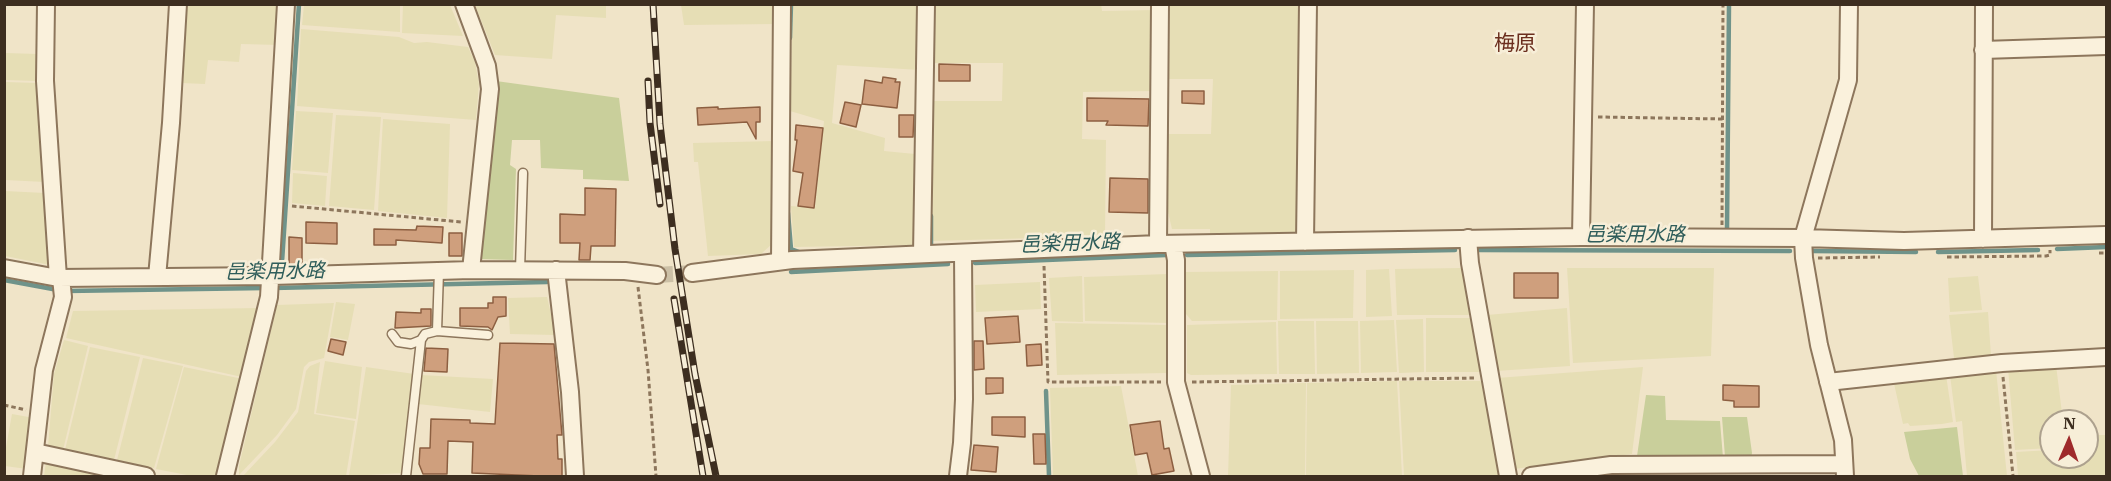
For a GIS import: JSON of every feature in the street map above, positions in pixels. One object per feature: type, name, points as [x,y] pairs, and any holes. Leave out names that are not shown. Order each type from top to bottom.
[{"type":"street","points":[[32,477],[44,370],[63,297],[59,278],[45,81],[46,4]]},
{"type":"street","points":[[158,277],[178,4]]},
{"type":"street","points":[[225,477],[269,297],[272,276],[274,198],[286,4]]},
{"type":"street","points":[[464,4],[487,66],[490,89],[471,270]]},
{"type":"street","points":[[780,261],[782,4]]},
{"type":"street","points":[[922,254],[926,4]]},
{"type":"street","points":[[1160,4],[1166,244],[1176,260],[1176,382],[1201,477]]},
{"type":"street","points":[[1305,242],[1308,4]]},
{"type":"street","points":[[1581,237],[1585,4]]},
{"type":"street","points":[[1531,477],[1611,465],[1845,470],[1843,440],[1819,345],[1804,258],[1803,238],[1848,80],[1849,4]]},
{"type":"street","points":[[1983,239],[1984,4]]},
{"type":"street","points":[[1983,50],[2106,46]]},
{"type":"street","points":[[692,273],[780,261],[1166,244],[1581,237],[1904,241],[2106,235]]},
{"type":"street","points":[[1468,238],[1470,263],[1508,477]]},
{"type":"street","points":[[958,477],[964,399],[963,253]]},
{"type":"street","points":[[4,268],[59,278],[272,276],[471,270],[636,272],[657,275]]},
{"type":"street","points":[[556,270],[570,392],[575,477]]},
{"type":"street","points":[[1828,382],[2001,363],[2106,357]]},
{"type":"street","points":[[35,452],[146,477]]},
{"type":"lane","points":[[520,270],[523,173]]},
{"type":"lane","points":[[437,331],[439,271]]},
{"type":"lane","points":[[406,477],[421,340],[425,334],[437,331],[488,335]]},
{"type":"lane","points":[[392,334],[398,342],[411,344],[421,340]]},
{"type":"path","points":[[1722,237],[1723,4]]},
{"type":"path","points":[[1583,116],[1723,119]]},
{"type":"path","points":[[292,206],[475,223]]},
{"type":"path","points":[[2099,253],[2106,253]]},
{"type":"path","points":[[1044,266],[1048,382],[1490,378]]},
{"type":"path","points":[[636,272],[648,370],[656,477]]},
{"type":"path","points":[[2001,363],[2013,477]]},
{"type":"path","points":[[4,405],[40,412]]},
{"type":"shaded area","points":[[1101,4],[1102,11],[1155,10],[1155,91],[1083,92],[1082,139],[1106,140],[1105,236],[932,241],[934,101],[1002,101],[1003,63],[934,63],[935,5]]},
{"type":"shaded area","points":[[185,5],[282,5],[279,45],[241,44],[239,62],[208,60],[205,84],[181,83]]},
{"type":"shaded area","points":[[304,5],[400,5],[400,32],[302,25]]},
{"type":"shaded area","points":[[403,5],[450,5],[463,36],[402,33]]},
{"type":"shaded area","points":[[475,5],[606,5],[606,18],[556,15],[552,59],[495,55]]},
{"type":"shaded area","points":[[681,5],[776,5],[776,24],[684,25]]},
{"type":"shaded area","points":[[793,5],[921,5],[920,70],[837,65],[832,123],[885,138],[884,151],[915,154],[915,245],[794,247],[791,206],[815,208],[824,121],[790,111]]},
{"type":"shaded area","points":[[1170,5],[1299,5],[1300,230],[1295,233],[1210,234],[1210,229],[1172,229],[1167,208],[1168,134],[1211,134],[1213,79],[1169,79]]},
{"type":"shaded area","points":[[301,29],[399,37],[414,43],[427,42],[468,47],[475,62],[479,84],[476,120],[297,106]]},
{"type":"shaded area","points":[[5,53],[38,54],[38,81],[5,80]]},
{"type":"shaded area","points":[[5,82],[38,83],[45,182],[5,180]]},
{"type":"shaded area","points":[[296,111],[333,113],[328,173],[292,170]]},
{"type":"shaded area","points":[[336,115],[381,117],[374,210],[329,206]]},
{"type":"shaded area","points":[[383,119],[450,124],[447,218],[378,211]]},
{"type":"shaded area","points":[[774,141],[773,243],[761,254],[708,256],[698,162],[694,162],[693,143]]},
{"type":"shaded area","points":[[293,173],[327,176],[325,206],[292,203]]},
{"type":"shaded area","points":[[5,191],[45,193],[50,265],[5,256]]},
{"type":"shaded area","points":[[1461,268],[1467,282],[1471,315],[1397,315],[1395,269]]},
{"type":"shaded area","points":[[1567,268],[1714,268],[1711,356],[1573,363]]},
{"type":"shaded area","points":[[1389,269],[1392,316],[1366,317],[1366,270]]},
{"type":"shaded area","points":[[1354,270],[1353,318],[1280,319],[1280,271]]},
{"type":"shaded area","points":[[1278,271],[1277,320],[1192,321],[1186,314],[1186,272]]},
{"type":"shaded area","points":[[1168,274],[1169,323],[1085,321],[1084,277]]},
{"type":"shaded area","points":[[1082,276],[1083,322],[1052,321],[1049,278]]},
{"type":"shaded area","points":[[1978,276],[1982,310],[1950,312],[1948,278]]},
{"type":"shaded area","points":[[1040,282],[1041,309],[976,312],[975,285]]},
{"type":"shaded area","points":[[547,297],[556,335],[510,334],[508,298]]},
{"type":"shaded area","points":[[336,302],[355,304],[348,340],[330,337]]},
{"type":"shaded area","points":[[334,303],[324,358],[309,362],[304,367],[296,409],[277,435],[239,475],[239,466],[277,305]]},
{"type":"shaded area","points":[[259,308],[242,377],[66,338],[73,311]]},
{"type":"shaded area","points":[[1567,308],[1570,366],[1496,371],[1487,315]]},
{"type":"shaded area","points":[[1988,312],[1991,356],[1954,358],[1949,315]]},
{"type":"shaded area","points":[[1426,318],[1472,318],[1482,372],[1426,372]]},
{"type":"shaded area","points":[[1423,319],[1424,372],[1399,373],[1396,320]]},
{"type":"shaded area","points":[[1394,320],[1397,372],[1361,373],[1360,321]]},
{"type":"shaded area","points":[[1278,321],[1314,321],[1315,374],[1279,374]]},
{"type":"shaded area","points":[[1316,321],[1358,321],[1359,373],[1317,374]]},
{"type":"shaded area","points":[[1276,322],[1277,374],[1191,375],[1187,373],[1187,325]]},
{"type":"shaded area","points":[[1055,323],[1168,325],[1171,370],[1167,373],[1057,375]]},
{"type":"shaded area","points":[[64,340],[88,346],[63,450],[48,447],[54,374]]},
{"type":"shaded area","points":[[90,347],[140,357],[114,460],[65,450]]},
{"type":"shaded area","points":[[143,358],[183,366],[154,468],[117,460]]},
{"type":"shaded area","points":[[325,361],[362,367],[356,419],[316,413]]},
{"type":"shaded area","points":[[320,362],[314,414],[355,421],[346,476],[243,476],[275,442],[298,412],[306,371],[310,366]]},
{"type":"shaded area","points":[[2056,365],[2062,409],[2039,409],[2039,449],[2015,450],[2008,368]]},
{"type":"shaded area","points":[[184,367],[243,379],[219,476],[192,476],[156,469]]},
{"type":"shaded area","points":[[366,367],[414,374],[404,473],[349,476]]},
{"type":"shaded area","points":[[1643,367],[1632,454],[1514,469],[1497,378]]},
{"type":"shaded area","points":[[1996,370],[2007,476],[1967,476],[1962,421],[1956,422],[1950,375]]},
{"type":"shaded area","points":[[421,375],[493,379],[490,412],[418,404]]},
{"type":"shaded area","points":[[1946,375],[1953,422],[1910,426],[1908,423],[1903,424],[1893,379]]},
{"type":"shaded area","points":[[1397,381],[1402,476],[1306,476],[1307,383]]},
{"type":"shaded area","points":[[1399,381],[1485,381],[1501,475],[1404,476]]},
{"type":"shaded area","points":[[1306,383],[1305,476],[1228,476],[1231,385]]},
{"type":"shaded area","points":[[1121,386],[1138,476],[1053,476],[1050,388]]},
{"type":"shaded area","points":[[12,414],[34,418],[27,469],[5,466]]},
{"type":"shaded area","points":[[2099,435],[2106,435],[2106,476],[2018,476],[2016,452],[2039,451],[2039,469],[2099,469]]},
{"type":"shaded area","points":[[46,462],[109,476],[44,476]]},
{"type":"green space","points":[[496,81],[619,98],[629,181],[583,179],[583,170],[541,168],[540,140],[512,140],[510,165],[516,169],[513,260],[479,259]]},
{"type":"green space","points":[[1646,395],[1665,396],[1666,420],[1720,421],[1723,458],[1637,456]]},
{"type":"green space","points":[[1722,417],[1747,417],[1751,458],[1725,457]]},
{"type":"green space","points":[[1957,427],[1963,476],[1919,476],[1910,459],[1904,432]]},
{"type":"building","points":[[939,64],[970,65],[970,81],[939,81]]},
{"type":"building","points":[[883,77],[900,82],[897,108],[862,104],[865,80],[882,83]]},
{"type":"building","points":[[1182,91],[1204,91],[1204,104],[1182,103]]},
{"type":"building","points":[[1087,98],[1149,99],[1148,126],[1106,125],[1108,121],[1087,121]]},
{"type":"building","points":[[845,102],[861,105],[856,127],[840,123]]},
{"type":"building","points":[[718,107],[718,109],[760,107],[760,122],[756,122],[756,139],[747,122],[698,125],[697,108]]},
{"type":"building","points":[[899,115],[914,115],[913,137],[899,137]]},
{"type":"building","points":[[796,125],[823,128],[814,208],[798,206],[803,173],[793,171],[797,140],[795,140]]},
{"type":"building","points":[[1110,178],[1148,179],[1148,213],[1109,212]]},
{"type":"building","points":[[585,188],[616,189],[615,246],[591,246],[590,260],[579,260],[580,243],[560,243],[560,214],[585,215]]},
{"type":"building","points":[[306,222],[337,223],[337,244],[306,243]]},
{"type":"building","points":[[417,226],[443,227],[442,243],[396,240],[396,245],[374,245],[374,229],[416,230]]},
{"type":"building","points":[[449,233],[462,233],[462,256],[449,256]]},
{"type":"building","points":[[289,237],[302,238],[302,265],[289,265]]},
{"type":"building","points":[[1514,273],[1558,273],[1558,298],[1514,298]]},
{"type":"building","points":[[493,297],[506,297],[506,316],[498,317],[492,330],[488,327],[460,326],[460,308],[488,308],[488,303],[493,303]]},
{"type":"building","points":[[421,309],[431,309],[431,326],[395,328],[396,312],[421,313]]},
{"type":"building","points":[[1018,316],[1020,342],[987,344],[985,318]]},
{"type":"building","points":[[331,339],[346,342],[343,355],[328,351]]},
{"type":"building","points":[[974,341],[983,341],[984,369],[974,370]]},
{"type":"building","points":[[500,343],[554,344],[562,435],[557,435],[558,459],[562,459],[562,477],[472,473],[473,442],[448,441],[447,474],[423,474],[419,464],[420,448],[430,448],[431,419],[470,420],[470,423],[495,424]]},
{"type":"building","points":[[1041,344],[1042,365],[1027,366],[1026,345]]},
{"type":"building","points":[[426,348],[448,349],[447,372],[424,371]]},
{"type":"building","points":[[986,378],[1003,378],[1003,393],[986,394]]},
{"type":"building","points":[[1723,385],[1759,386],[1759,407],[1734,407],[1734,401],[1723,400]]},
{"type":"building","points":[[992,417],[1025,417],[1025,437],[992,435]]},
{"type":"building","points":[[1160,421],[1164,449],[1169,448],[1174,471],[1152,475],[1147,453],[1135,455],[1130,425]]},
{"type":"building","points":[[1033,434],[1045,434],[1046,464],[1034,464]]},
{"type":"building","points":[[974,445],[998,447],[996,472],[971,470]]},
{"type":"waterway","points":[[282,262],[299,4]]},
{"type":"waterway","points":[[790,38],[791,4]]},
{"type":"waterway","points":[[1727,229],[1729,4]]},
{"type":"waterway","points":[[788,213],[791,249],[799,252]]},
{"type":"waterway","points":[[931,216],[931,246]]},
{"type":"waterway","name":"邑楽用水路","points":[[2057,249],[2106,247]]},
{"type":"waterway","name":"邑楽用水路","points":[[1187,255],[1455,250]]},
{"type":"waterway","name":"邑楽用水路","points":[[1479,250],[1790,251]]},
{"type":"waterway","name":"邑楽用水路","points":[[1938,252],[2038,250]]},
{"type":"waterway","name":"邑楽用水路","points":[[1812,251],[1916,252]]},
{"type":"waterway","name":"邑楽用水路","points":[[975,263],[1166,255]]},
{"type":"waterway","name":"邑楽用水路","points":[[791,272],[948,264]]},
{"type":"waterway","name":"邑楽用水路","points":[[4,280],[58,290]]},
{"type":"waterway","name":"邑楽用水路","points":[[273,288],[547,282]]},
{"type":"waterway","name":"邑楽用水路","points":[[66,291],[265,288]]},
{"type":"waterway","points":[[1046,391],[1049,476]]},
{"type":"tunnel","points":[[657,275],[692,273]]},
{"type":"railway","points":[[653,4],[660,124],[675,249],[695,374],[716,476]]},
{"type":"railway","points":[[648,81],[650,123],[660,204]]},
{"type":"railway","points":[[674,299],[703,476]]},
{"type":"district","name":"梅原","points":[[1515,44]]}]
